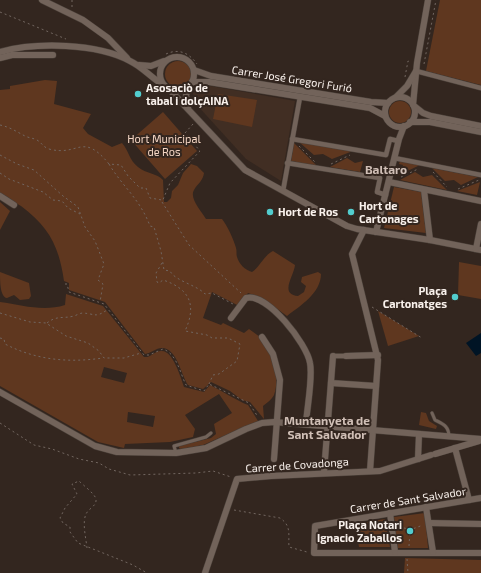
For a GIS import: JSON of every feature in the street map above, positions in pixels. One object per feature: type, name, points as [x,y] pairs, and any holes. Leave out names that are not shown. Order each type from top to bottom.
[{"type":"street","points":[[42,0],[70,14],[109,40],[129,60]]},
{"type":"street","points":[[376,232],[398,140],[404,126],[410,122],[414,114],[413,105],[416,71],[428,0]]},
{"type":"street","points":[[101,50],[109,40]]},
{"type":"street","points":[[109,40],[115,54]]},
{"type":"street","points":[[0,52],[50,46],[101,50],[115,54],[137,64],[167,87],[179,91],[191,84]]},
{"type":"street","points":[[0,58],[12,55],[53,55]]},
{"type":"street","points":[[137,64],[151,66],[163,59],[177,56],[188,60],[197,68],[186,95],[188,108]]},
{"type":"street","points":[[163,59],[160,70],[161,81],[245,170],[347,226],[479,250],[481,224]]},
{"type":"street","name":"Carrer José Gregori Furió","points":[[197,68],[211,76],[371,102],[388,103]]},
{"type":"street","points":[[416,71],[481,88]]},
{"type":"street","points":[[404,126],[394,125],[389,122],[385,109],[388,103],[407,86],[416,71]]},
{"type":"street","name":"Carrer José Gregori Furió","points":[[191,84],[209,82],[370,108],[386,116]]},
{"type":"street","points":[[283,191],[300,97]]},
{"type":"street","points":[[396,97],[406,99],[423,113],[431,116],[481,126]]},
{"type":"street","points":[[410,122],[430,122],[481,132]]},
{"type":"street","points":[[394,125],[398,140]]},
{"type":"street","points":[[292,139],[386,155],[390,139],[398,140]]},
{"type":"street","points":[[394,158],[481,175]]},
{"type":"street","points":[[287,163],[380,178],[377,192],[386,195]]},
{"type":"street","points":[[389,182],[481,201]]},
{"type":"street","points":[[424,190],[430,240]]},
{"type":"street","points":[[0,196],[14,205]]},
{"type":"street","points":[[364,230],[352,254],[378,355],[370,471]]},
{"type":"street","points":[[231,318],[246,298],[253,298],[281,316],[291,328],[309,358],[310,367],[306,424]]},
{"type":"street","points":[[262,337],[273,354],[280,380],[274,459]]},
{"type":"street","points":[[324,472],[333,356],[378,355]]},
{"type":"street","points":[[331,383],[376,386]]},
{"type":"street","points":[[0,392],[95,446],[117,452],[176,453],[206,448],[262,423],[277,422],[481,439]]},
{"type":"street","points":[[418,459],[419,434]]},
{"type":"street","name":"Carrer de Covadonga","points":[[205,573],[237,479],[324,472],[380,471],[481,439]]},
{"type":"street","points":[[455,448],[469,500]]},
{"type":"street","name":"Carrer de Sant Salvador","points":[[314,553],[315,526],[481,498]]},
{"type":"street","points":[[426,507],[427,524],[433,552]]},
{"type":"street","points":[[390,513],[395,552]]},
{"type":"street","points":[[427,524],[481,524]]},
{"type":"street","points":[[314,553],[408,551],[481,553]]},
{"type":"lane","points":[[432,413],[435,420],[446,426],[449,431],[449,436]]},
{"type":"lane","points":[[176,453],[174,446],[206,437],[211,433]]},
{"type":"path","points":[[70,14],[72,12],[72,0]]},
{"type":"path","points":[[404,80],[408,61],[424,64],[436,0]]},
{"type":"path","points":[[0,12],[67,40]]},
{"type":"path","points":[[163,59],[167,54],[180,52],[193,58],[197,68]]},
{"type":"path","points":[[162,200],[170,183],[200,151],[185,133],[198,119]]},
{"type":"path","points":[[0,126],[12,129],[37,140],[47,148],[71,150],[78,147],[89,146],[109,164],[112,170],[139,202],[150,226],[154,227],[165,271],[170,271],[173,275],[190,283],[205,294],[212,293],[239,308]]},
{"type":"path","points":[[292,139],[322,169],[359,150]]},
{"type":"path","points":[[0,155],[17,164],[34,170],[63,196],[78,207],[85,227],[95,241],[104,264],[98,280],[103,284],[100,302]]},
{"type":"path","points":[[109,164],[120,165],[140,188],[146,188],[150,198],[162,200],[189,245],[246,298]]},
{"type":"path","points":[[397,180],[426,164],[452,192],[481,179]]},
{"type":"path","points":[[0,173],[9,179],[43,192],[53,200],[60,200],[68,208],[80,214]]},
{"type":"path","points":[[65,284],[68,284],[69,292],[100,302],[108,309],[142,353],[146,356],[160,350],[166,350],[179,367],[179,372],[186,385],[204,391],[213,375],[219,374],[237,361],[240,344],[228,338],[215,339],[207,335],[185,331],[192,315],[191,302],[184,292],[171,282],[163,280],[157,282],[156,273],[159,266],[163,263]]},
{"type":"path","points":[[364,302],[422,338]]},
{"type":"path","points":[[46,323],[53,318],[74,316],[83,313],[99,315],[108,309]]},
{"type":"path","points":[[0,313],[30,322],[46,323],[66,336],[88,344],[99,351],[104,358]]},
{"type":"path","points":[[0,338],[4,338],[5,344],[22,352],[55,359],[82,361],[104,358],[124,358],[142,353]]},
{"type":"path","points":[[209,384],[249,403],[262,423]]},
{"type":"path","points":[[0,423],[34,445],[52,449],[80,459],[99,463],[109,469],[125,474],[196,473],[213,471],[237,479]]},
{"type":"path","points":[[87,548],[85,522],[86,514],[95,504],[96,499],[93,493],[79,481],[72,484],[77,494],[65,508],[60,518],[63,523],[70,527],[70,532],[78,544],[87,548],[133,566],[147,573]]},
{"type":"path","points":[[227,509],[280,518],[286,522],[289,528],[289,547],[314,553]]},
{"type":"path","points":[[395,526],[410,530],[427,524]]},
{"type":"path","points":[[408,573],[410,530]]},
{"type":"shaded area","points":[[205,85],[295,101],[281,181],[246,159],[196,104],[193,93],[199,86]]},
{"type":"green space","points":[[440,0],[481,0],[481,85],[426,71]]},
{"type":"green space","points":[[178,61],[187,65],[191,74],[187,83],[178,87],[169,83],[165,74],[169,65]]},
{"type":"green space","points":[[45,80],[57,81],[54,104],[91,114],[83,128],[88,134],[112,147],[122,143],[138,167],[158,176],[163,180],[164,202],[167,202],[171,198],[172,191],[178,185],[183,173],[191,164],[197,166],[204,173],[194,190],[194,201],[206,219],[222,219],[234,241],[238,260],[249,271],[252,272],[267,255],[273,251],[295,265],[288,288],[292,295],[298,296],[304,292],[306,286],[301,282],[302,277],[318,272],[321,274],[318,287],[314,293],[287,316],[262,298],[248,293],[239,306],[212,292],[203,318],[221,325],[223,323],[244,333],[249,329],[260,337],[269,348],[275,365],[276,389],[274,395],[263,406],[264,419],[250,402],[242,400],[230,391],[211,382],[203,389],[188,385],[175,357],[171,352],[162,348],[145,354],[105,302],[69,290],[69,283],[64,281],[56,247],[46,230],[31,214],[0,193],[0,90],[10,89],[10,86]]},
{"type":"green space","points":[[218,94],[257,100],[252,127],[213,119]]},
{"type":"green space","points":[[400,101],[408,104],[411,112],[408,120],[400,123],[392,120],[389,112],[392,104]]},
{"type":"green space","name":"Hort Municipal de Ros","points":[[163,112],[197,151],[165,179],[131,140]]},
{"type":"green space","points":[[299,142],[353,151],[332,159],[323,154],[314,155]]},
{"type":"green space","points":[[294,143],[317,166],[291,161]]},
{"type":"green space","points":[[347,158],[355,163],[363,161],[360,172],[330,167]]},
{"type":"green space","points":[[400,161],[420,165],[397,176],[398,170],[401,171],[403,165],[399,164]]},
{"type":"green space","points":[[432,168],[478,177],[461,185],[454,180],[445,181]]},
{"type":"green space","points":[[415,172],[423,177],[432,175],[447,190],[400,180]]},
{"type":"green space","points":[[480,182],[477,195],[457,191]]},
{"type":"green space","points":[[394,187],[421,192],[426,233],[384,228]]},
{"type":"green space","points":[[0,202],[10,211],[0,230]]},
{"type":"green space","points":[[459,262],[481,266],[481,299],[458,295]]},
{"type":"green space","points":[[0,272],[29,283],[31,296],[29,299],[20,300],[14,295],[7,298],[5,297],[1,288]]},
{"type":"green space","points":[[66,294],[103,306],[144,357],[160,351],[166,352],[170,355],[184,387],[204,392],[210,385],[248,405],[258,421],[203,445],[181,449],[179,448],[179,446],[211,438],[216,434],[214,424],[232,413],[219,394],[185,415],[195,429],[193,437],[170,442],[125,444],[124,448],[98,442],[0,386],[0,302],[41,308],[65,305]],"holes":[[[104,367],[127,373],[124,383],[101,377]],[[128,412],[155,416],[153,427],[127,422]]]},
{"type":"green space","points":[[378,311],[419,336],[388,346]]},
{"type":"green space","points":[[421,412],[426,413],[429,421],[437,426],[436,429],[419,425]]},
{"type":"green space","name":"Plaça Notari Ignacio Zaballos","points":[[425,513],[428,548],[398,548],[394,517]]},
{"type":"green space","points":[[385,519],[390,547],[359,547],[355,524]]},
{"type":"green space","points":[[405,558],[481,560],[481,573],[404,573]]},
{"type":"water","points":[[481,333],[481,353],[476,356],[466,343]]},
{"type":"place","name":"Asosaciò de tabal i dolçAINA","points":[[138,94]]},
{"type":"place","name":"Hort de Ros","points":[[270,212]]},
{"type":"place","name":"Hort de Cartonages","points":[[351,212]]},
{"type":"place","name":"Plaça Cartonatges","points":[[455,297]]},
{"type":"place","name":"Plaça Notari Ignacio Zaballos","points":[[410,531]]},
{"type":"district","name":"Baltaro","points":[[386,170]]},
{"type":"district","name":"Muntanyeta de Sant Salvador","points":[[327,428]]}]
